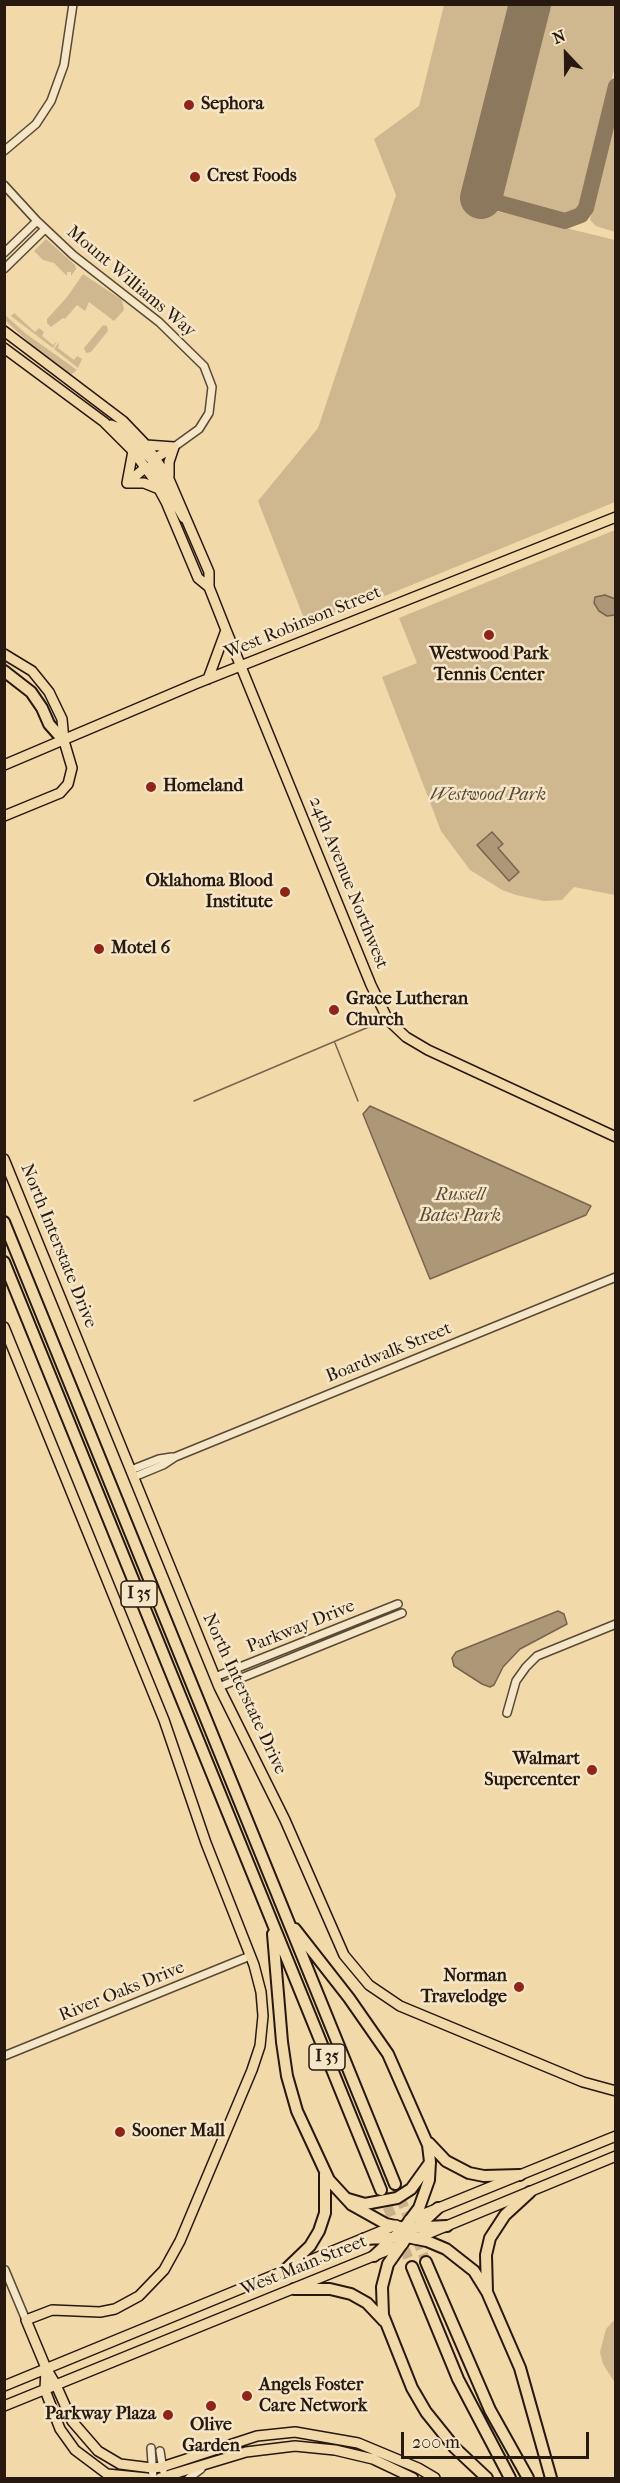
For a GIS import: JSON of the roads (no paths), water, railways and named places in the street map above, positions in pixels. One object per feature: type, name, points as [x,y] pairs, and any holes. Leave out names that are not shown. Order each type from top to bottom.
[{"type":"highway","points":[[4,671],[31,692],[49,724],[64,741]]},
{"type":"highway","name":"I 35","points":[[4,1222],[395,2184]]},
{"type":"highway","name":"I 35","points":[[4,1262],[381,2190]]},
{"type":"highway","points":[[287,1919],[349,1998],[388,2054],[424,2135],[430,2162],[427,2191],[388,2264],[382,2287],[382,2306],[386,2324],[412,2388],[426,2412],[455,2448],[487,2478]]},
{"type":"highway","points":[[273,1925],[275,1974],[287,2076],[297,2111],[326,2174],[342,2196],[366,2215],[436,2244],[456,2256],[474,2271],[487,2292],[520,2368],[551,2478]]},
{"type":"highway","points":[[424,2135],[441,2157],[461,2170],[484,2175],[520,2175]]},
{"type":"highway","points":[[342,2196],[365,2204],[389,2201],[411,2189],[430,2162]]},
{"type":"highway","points":[[283,2272],[310,2246],[322,2225],[326,2205],[326,2174]]},
{"type":"highway","points":[[487,2292],[486,2255],[490,2238],[505,2215],[530,2192]]},
{"type":"highway","points":[[374,2256],[438,2208]]},
{"type":"highway","points":[[364,2238],[447,2226]]},
{"type":"highway","points":[[426,2262],[482,2393],[528,2478]]},
{"type":"highway","points":[[412,2267],[458,2379],[510,2478]]},
{"type":"highway","points":[[294,2289],[330,2289],[351,2294],[367,2303],[386,2324]]},
{"type":"main road","name":"24th Avenue Northwest","points":[[4,331],[108,408],[146,445],[170,479],[209,572],[209,587],[226,630],[371,985],[388,1020],[406,1037],[428,1050],[615,1137]]},
{"type":"main road","name":"24th Avenue Northwest","points":[[4,348],[103,421],[133,451],[160,489],[198,578],[209,587]]},
{"type":"main road","points":[[103,421],[122,429],[148,458],[157,459],[174,447]]},
{"type":"main road","points":[[146,445],[174,447]]},
{"type":"main road","points":[[170,479],[169,462],[174,447]]},
{"type":"main road","points":[[127,483],[133,451]]},
{"type":"main road","points":[[127,483],[146,467],[153,468],[192,528]]},
{"type":"main road","points":[[127,483],[144,483],[160,489]]},
{"type":"main road","name":"West Robinson Street","points":[[4,765],[208,679],[615,516]]},
{"type":"main road","points":[[208,679],[226,630]]},
{"type":"main road","points":[[4,654],[32,671],[49,692],[62,719],[64,741],[72,768],[64,789],[52,797],[4,816]]},
{"type":"main road","name":"North Interstate Drive","points":[[4,1159],[217,1682],[285,1820],[338,1945],[360,1976],[380,1993],[411,2011],[583,2082],[615,2091]]},
{"type":"main road","points":[[4,1327],[158,1703],[206,1843],[250,1956],[262,2004],[262,2032],[258,2052],[170,2261],[150,2287],[115,2309],[100,2312],[52,2310],[26,2320],[72,2421],[98,2451],[120,2464],[162,2467],[257,2436],[296,2432],[358,2443],[418,2468],[435,2478]]},
{"type":"main road","points":[[438,2208],[615,2136]]},
{"type":"main road","points":[[447,2226],[615,2156]]},
{"type":"main road","name":"West Main Street","points":[[4,2386],[364,2238]]},
{"type":"main road","name":"West Main Street","points":[[4,2406],[374,2256]]},
{"type":"main road","points":[[46,2368],[45,2390],[60,2429],[75,2451],[111,2476],[147,2478]]},
{"type":"main road","points":[[160,2478],[246,2452],[295,2446],[336,2450],[373,2459],[413,2478]]},
{"type":"street","points":[[4,151],[36,124],[51,101],[64,65],[73,4]]},
{"type":"street","points":[[4,185],[37,221],[4,253]]},
{"type":"street","name":"Mount Williams Way","points":[[37,221],[83,264],[159,322],[204,366],[212,387],[209,413],[200,429],[174,447]]},
{"type":"street","points":[[4,269],[45,229]]},
{"type":"street","name":"Boardwalk Street","points":[[132,1474],[163,1465],[175,1457],[615,1277]]},
{"type":"street","name":"Parkway Drive","points":[[217,1682],[398,1604]]},
{"type":"street","name":"Parkway Drive","points":[[217,1682],[402,1613]]},
{"type":"street","points":[[507,1713],[516,1682],[537,1656],[615,1624]]},
{"type":"street","name":"River Oaks Drive","points":[[4,2056],[250,1956]]},
{"type":"street","points":[[5,2270],[26,2320]]},
{"type":"street","points":[[151,2448],[153,2478]]},
{"type":"street","points":[[160,2451],[165,2478]]},
{"type":"street","points":[[189,2478],[209,2464]]},
{"type":"waterway","points":[[194,1101],[371,1026]]},
{"type":"waterway","points":[[335,1043],[358,1101]]},
{"type":"tunnel","points":[[395,2184],[426,2262]]},
{"type":"tunnel","points":[[382,2193],[412,2267]]},
{"type":"place","name":"Sephora","points":[[189,105]]},
{"type":"place","name":"Crest Foods","points":[[195,177]]},
{"type":"place","name":"Westwood Park Tennis Center","points":[[489,635]]},
{"type":"place","name":"Homeland","points":[[151,787]]},
{"type":"place","name":"Oklahoma Blood Institute","points":[[285,892]]},
{"type":"place","name":"Motel 6","points":[[99,949]]},
{"type":"place","name":"Grace Lutheran Church","points":[[334,1010]]},
{"type":"place","name":"Walmart Supercenter","points":[[592,1770]]},
{"type":"place","name":"Norman Travelodge","points":[[519,1987]]},
{"type":"place","name":"Sooner Mall","points":[[120,2132]]},
{"type":"place","name":"Angels Foster Care Network","points":[[247,2396]]},
{"type":"place","name":"Olive Garden","points":[[211,2406]]},
{"type":"place","name":"Parkway Plaza","points":[[168,2415]]},
{"type":"park label","name":"Westwood Park","points":[[488,796]]},
{"type":"park label","name":"Russell Bates Park","points":[[460,1206]]}]
